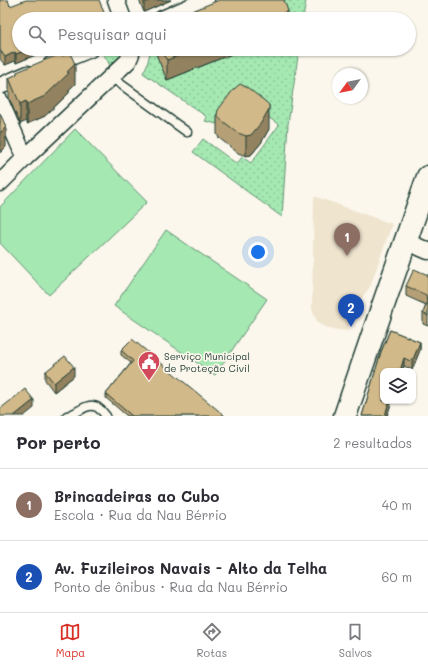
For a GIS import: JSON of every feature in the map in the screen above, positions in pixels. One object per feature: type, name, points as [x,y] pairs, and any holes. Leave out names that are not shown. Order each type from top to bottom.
[{"type":"main road","points":[[346,416],[370,340],[428,177]]},
{"type":"street","points":[[116,0],[120,12]]},
{"type":"street","points":[[178,12],[206,0]]},
{"type":"street","points":[[0,86],[73,56]]},
{"type":"street","points":[[0,182],[128,61],[130,56]]},
{"type":"street","points":[[0,102],[25,158]]},
{"type":"street","points":[[406,242],[428,251]]},
{"type":"lane","points":[[111,77],[187,132]]},
{"type":"lane","points":[[67,416],[86,406],[96,407],[106,416]]},
{"type":"shaded area","points":[[314,196],[392,224],[370,287],[360,300],[353,323],[350,322],[347,331],[332,329],[318,323],[312,308]]},
{"type":"green space","points":[[282,0],[306,0],[304,12],[287,12]]},
{"type":"green space","points":[[104,56],[124,56],[111,70]]},
{"type":"green space","points":[[149,56],[157,56],[167,80],[227,56],[298,56],[288,124],[282,217],[193,152],[203,139],[237,164],[242,157],[251,163],[279,125],[238,95],[217,124],[205,121],[207,117],[143,73]]},
{"type":"green space","points":[[75,129],[147,202],[49,295],[0,243],[0,207]]},
{"type":"green space","points":[[166,230],[267,299],[215,375],[114,306]]},
{"type":"building","points":[[0,0],[8,0],[10,6],[26,0],[99,0],[104,12],[12,12],[12,54],[5,57],[0,50]]},
{"type":"building","points":[[142,0],[152,0],[144,3]]},
{"type":"building","points":[[219,0],[284,0],[288,11],[286,12],[190,12]]},
{"type":"building","points":[[56,56],[71,56],[75,64],[67,72],[69,73],[45,96],[27,104],[26,101],[20,104],[9,78],[17,74],[17,72]]},
{"type":"building","points":[[165,56],[177,56],[167,60]]},
{"type":"building","points":[[240,84],[248,88],[269,105],[269,109],[261,123],[251,135],[246,136],[238,133],[219,118],[217,114],[218,110],[233,90]]},
{"type":"building","points":[[0,113],[6,127],[0,133]]},
{"type":"building","points":[[414,269],[428,275],[428,316],[423,313],[427,303],[426,295],[406,286]]},
{"type":"building","points":[[390,330],[420,342],[412,362],[404,358],[401,368],[380,368],[380,404],[388,404],[385,416],[362,416],[381,352]]},
{"type":"building","name":"Serviço Municipal de Proteção Civil","points":[[132,339],[225,416],[132,416],[106,394],[133,361],[121,350]]},
{"type":"building","points":[[65,356],[74,367],[54,383],[45,372]]},
{"type":"building","points":[[25,389],[34,400],[14,416],[0,416],[0,409]]},
{"type":"place","name":"Brincadeiras ao Cubo","points":[[347,256]]},
{"type":"place","name":"Av. Fuzileiros Navais - Alto da Telha","points":[[351,327]]},
{"type":"place","name":"Serviço Municipal de Proteção Civil","points":[[149,382]]}]
